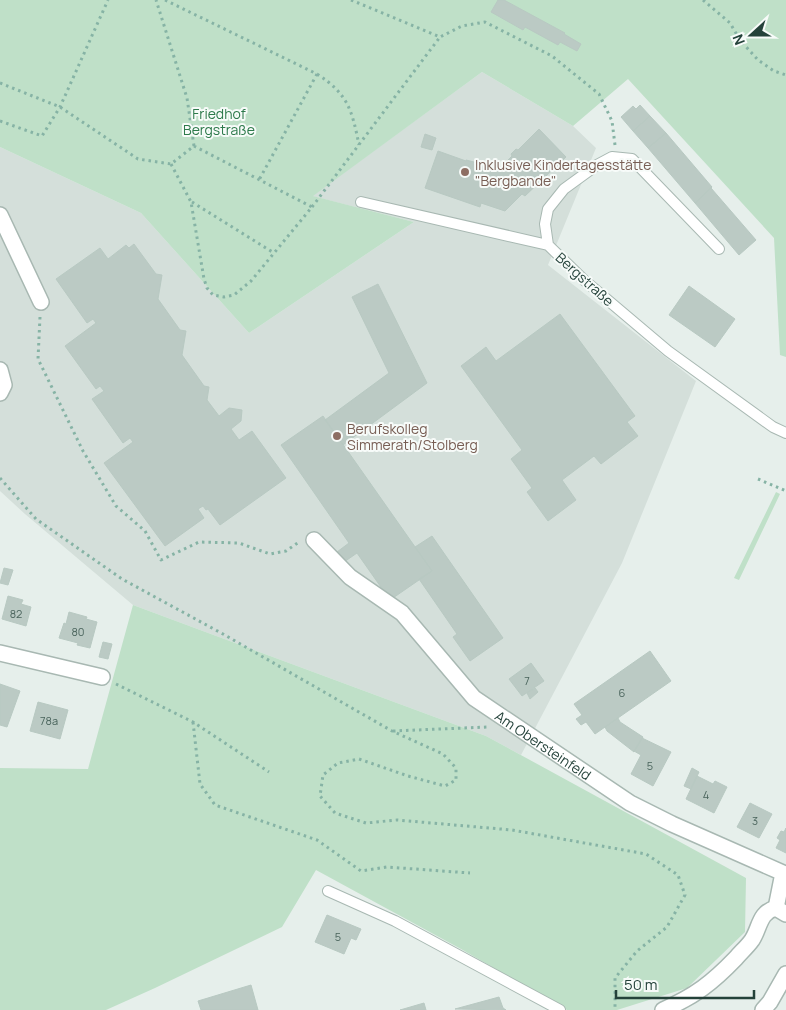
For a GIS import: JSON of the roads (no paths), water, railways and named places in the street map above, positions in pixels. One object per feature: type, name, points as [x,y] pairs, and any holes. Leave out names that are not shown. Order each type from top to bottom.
[{"type":"street","points":[[0,215],[19,251],[41,302]]},
{"type":"street","points":[[0,370],[4,385],[0,393]]},
{"type":"street","name":"Am Obersteinfeld","points":[[314,540],[350,577],[402,613],[474,698],[630,803],[672,824],[784,873],[781,911]]},
{"type":"street","points":[[0,653],[102,677]]},
{"type":"street","points":[[663,1010],[692,996],[717,978],[752,940],[764,914],[768,910],[781,911]]},
{"type":"street","points":[[763,1010],[770,1002],[786,974]]},
{"type":"lane","name":"Bergstraße","points":[[719,249],[632,159],[612,157],[597,165],[564,189],[548,209],[545,224],[548,245],[584,280],[668,351],[773,427],[786,432]]},
{"type":"lane","points":[[361,202],[548,245]]},
{"type":"lane","points":[[328,891],[404,925],[560,1010]]},
{"type":"place","name":"Inklusive Kindertagesstätte \"Bergbande\"","points":[[465,172]]},
{"type":"place","name":"Berufskolleg Simmerath/Stolberg","points":[[337,436]]},
{"type":"park label","name":"Friedhof Bergstraße","points":[[219,122]]}]
